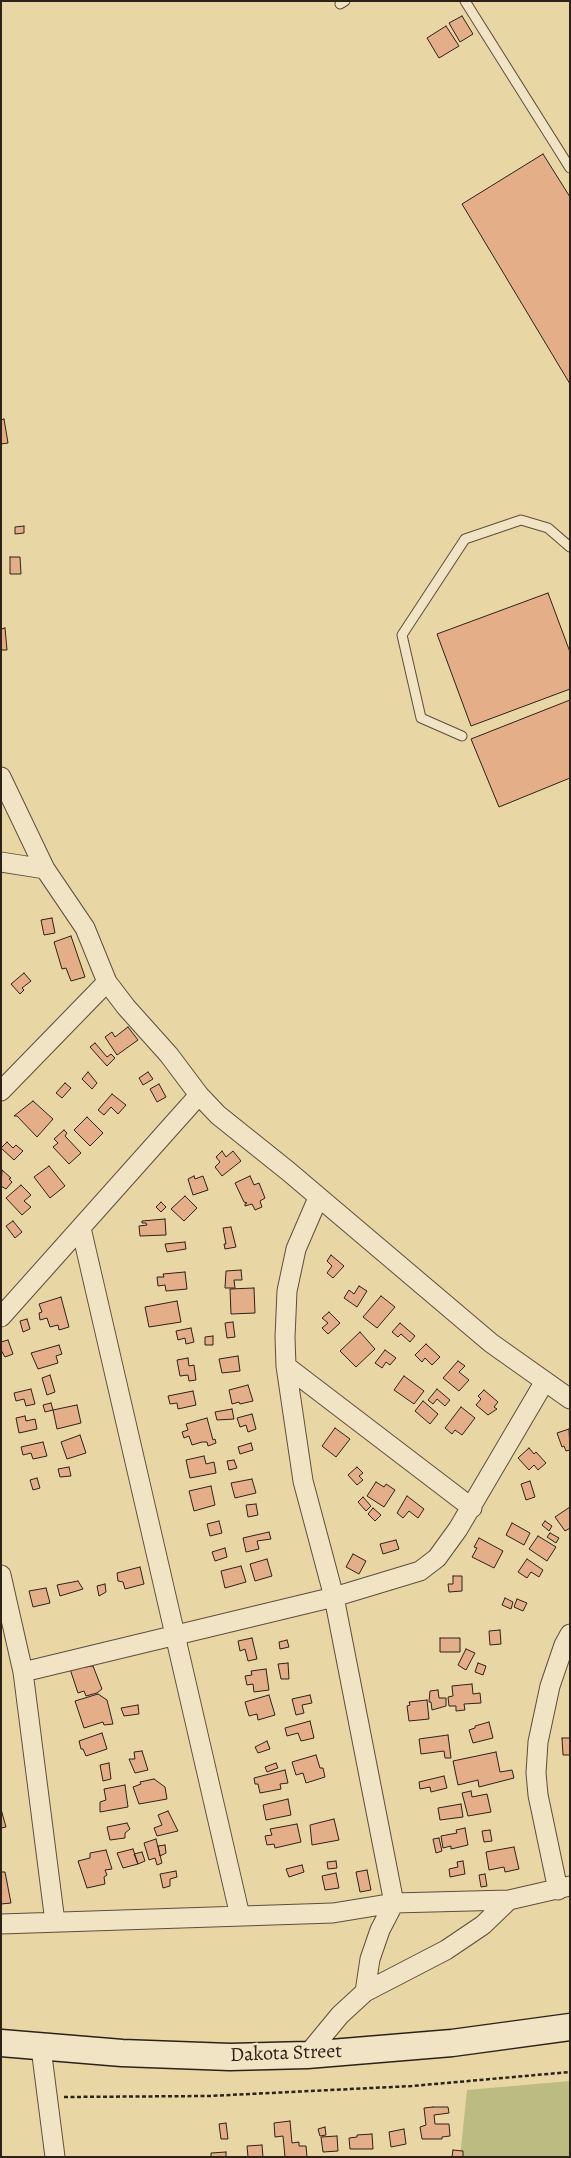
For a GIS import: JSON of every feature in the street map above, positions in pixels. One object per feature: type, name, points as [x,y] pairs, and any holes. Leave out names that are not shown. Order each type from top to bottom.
[{"type":"street","points":[[1,777],[45,869],[78,916],[107,982],[126,1007],[169,1055],[199,1095],[218,1115],[288,1170],[318,1198],[491,1343],[570,1399]]},
{"type":"street","points":[[1,862],[45,869]]},
{"type":"street","points":[[3,1086],[107,982]]},
{"type":"street","points":[[1,1317],[199,1095]]},
{"type":"street","points":[[318,1198],[296,1248],[287,1290],[286,1366],[303,1481],[334,1597],[394,1904],[380,1930],[370,1959],[365,1992]]},
{"type":"street","points":[[80,1228],[240,1916]]},
{"type":"street","points":[[286,1366],[472,1508]]},
{"type":"street","points":[[23,1672],[334,1597],[420,1571],[437,1558],[472,1508],[545,1381]]},
{"type":"street","points":[[1,1575],[23,1672],[55,1922]]},
{"type":"street","points":[[1,1924],[333,1913],[394,1904],[509,1900],[564,1888],[538,1795],[536,1774],[538,1742],[550,1686],[564,1645],[570,1634]]},
{"type":"street","points":[[307,2055],[340,2014],[365,1992],[446,1950],[483,1925],[509,1900]]},
{"type":"street","name":"Dakota Street","points":[[1,2043],[41,2048],[122,2053],[230,2057],[307,2055],[452,2043],[570,2027]]},
{"type":"street","points":[[41,2048],[55,2157]]},
{"type":"lane","points":[[465,1],[570,168]]},
{"type":"lane","points":[[462,736],[421,718],[402,635],[465,540],[521,520],[548,528],[570,547]]},
{"type":"path","points":[[48,2098],[209,2096],[393,2087],[570,2072]]},
{"type":"green space","points":[[570,2081],[570,2157],[460,2157],[467,2090]]},
{"type":"building","points":[[462,16],[473,34],[460,42],[449,23]]},
{"type":"building","points":[[446,26],[459,46],[439,58],[427,38]]},
{"type":"building","points":[[543,154],[570,197],[570,384],[462,204]]},
{"type":"building","points":[[4,419],[8,443],[1,444],[1,420]]},
{"type":"building","points":[[24,526],[24,533],[15,534],[15,527]]},
{"type":"building","points":[[10,557],[20,557],[21,574],[10,574]]},
{"type":"building","points":[[548,593],[570,652],[570,689],[471,726],[437,634]]},
{"type":"building","points":[[5,628],[7,650],[1,650],[1,629]]},
{"type":"building","points":[[570,700],[570,778],[499,807],[471,739]]},
{"type":"building","points":[[52,918],[55,933],[44,935],[41,920]]},
{"type":"building","points":[[71,936],[85,977],[71,981],[66,968],[62,969],[54,942]]},
{"type":"building","points":[[24,973],[31,981],[22,988],[24,990],[20,994],[11,984]]},
{"type":"building","points":[[128,1027],[138,1040],[117,1055],[105,1037],[112,1032],[115,1037]]},
{"type":"building","points":[[95,1043],[107,1057],[111,1054],[115,1058],[107,1066],[90,1047]]},
{"type":"building","points":[[88,1072],[97,1083],[92,1089],[82,1079]]},
{"type":"building","points":[[148,1072],[153,1079],[143,1085],[139,1078]]},
{"type":"building","points":[[65,1083],[71,1088],[62,1098],[56,1093]]},
{"type":"building","points":[[159,1084],[166,1097],[157,1102],[150,1089]]},
{"type":"building","points":[[112,1094],[126,1105],[118,1114],[111,1107],[104,1115],[98,1110]]},
{"type":"building","points":[[33,1101],[53,1119],[37,1137],[17,1116],[14,1116]]},
{"type":"building","points":[[87,1117],[103,1133],[90,1146],[74,1130]]},
{"type":"building","points":[[64,1130],[67,1133],[65,1136],[81,1153],[69,1164],[53,1147],[58,1143],[54,1139]]},
{"type":"building","points":[[7,1142],[13,1148],[16,1145],[23,1151],[14,1160],[1,1148]]},
{"type":"building","points":[[222,1151],[226,1157],[233,1151],[241,1161],[222,1176],[215,1167],[220,1162],[216,1157]]},
{"type":"building","points":[[49,1166],[65,1186],[50,1198],[34,1177]]},
{"type":"building","points":[[2,1170],[11,1178],[9,1179],[12,1182],[6,1189],[1,1186]]},
{"type":"building","points":[[194,1176],[195,1179],[203,1176],[208,1190],[193,1195],[188,1179]]},
{"type":"building","points":[[250,1176],[254,1185],[259,1183],[265,1198],[260,1201],[262,1207],[255,1210],[252,1204],[245,1206],[247,1203],[244,1202],[235,1183]]},
{"type":"building","points":[[21,1185],[31,1195],[24,1201],[31,1207],[22,1215],[6,1198]]},
{"type":"building","points":[[185,1196],[197,1208],[184,1221],[171,1209]]},
{"type":"building","points":[[161,1202],[166,1207],[161,1212],[156,1207]]},
{"type":"building","points":[[165,1219],[166,1235],[140,1236],[139,1226],[147,1225],[142,1223],[142,1221]]},
{"type":"building","points":[[13,1221],[22,1232],[15,1238],[6,1226]]},
{"type":"building","points":[[231,1227],[236,1247],[225,1249],[223,1228]]},
{"type":"building","points":[[185,1242],[186,1249],[167,1252],[165,1244]]},
{"type":"building","points":[[331,1255],[344,1266],[333,1278],[327,1273],[332,1266],[327,1261]]},
{"type":"building","points":[[241,1270],[242,1280],[234,1280],[235,1288],[225,1288],[226,1271]]},
{"type":"building","points":[[185,1272],[187,1289],[166,1291],[165,1285],[158,1286],[157,1277],[164,1277],[163,1274]]},
{"type":"building","points":[[359,1286],[367,1291],[357,1307],[344,1298],[349,1290],[354,1294]]},
{"type":"building","points":[[254,1288],[255,1313],[231,1314],[230,1289]]},
{"type":"building","points":[[381,1296],[395,1307],[377,1328],[363,1317]]},
{"type":"building","points":[[61,1297],[69,1327],[59,1330],[58,1325],[50,1327],[47,1318],[40,1320],[39,1313],[42,1312],[39,1304]]},
{"type":"building","points":[[177,1301],[181,1322],[149,1327],[145,1307]]},
{"type":"building","points":[[329,1312],[340,1323],[328,1334],[322,1328],[328,1323],[322,1318]]},
{"type":"building","points":[[27,1319],[30,1329],[23,1332],[20,1321]]},
{"type":"building","points":[[233,1322],[235,1337],[227,1338],[225,1323]]},
{"type":"building","points":[[400,1323],[415,1336],[410,1342],[401,1334],[398,1337],[392,1332]]},
{"type":"building","points":[[191,1328],[194,1342],[186,1344],[185,1338],[178,1340],[176,1331]]},
{"type":"building","points":[[360,1332],[375,1349],[356,1367],[340,1351]]},
{"type":"building","points":[[213,1336],[213,1345],[205,1345],[205,1337]]},
{"type":"building","points":[[8,1340],[13,1354],[5,1357],[1,1350],[1,1342]]},
{"type":"building","points":[[426,1344],[440,1357],[432,1365],[425,1358],[422,1362],[415,1355]]},
{"type":"building","points":[[59,1345],[62,1354],[56,1356],[58,1363],[38,1369],[31,1353]]},
{"type":"building","points":[[385,1350],[396,1358],[390,1365],[386,1362],[382,1368],[375,1363]]},
{"type":"building","points":[[238,1356],[240,1371],[222,1373],[219,1359]]},
{"type":"building","points":[[188,1358],[189,1366],[194,1365],[196,1380],[189,1381],[188,1375],[180,1376],[177,1360]]},
{"type":"building","points":[[458,1361],[465,1366],[459,1372],[469,1380],[459,1391],[443,1378]]},
{"type":"building","points":[[50,1375],[55,1392],[47,1395],[42,1378]]},
{"type":"building","points":[[404,1376],[424,1391],[414,1404],[394,1390]]},
{"type":"building","points":[[248,1385],[253,1401],[232,1404],[229,1390]]},
{"type":"building","points":[[31,1389],[35,1404],[26,1406],[24,1399],[16,1401],[14,1393]]},
{"type":"building","points":[[437,1389],[450,1400],[445,1406],[437,1399],[433,1404],[428,1400]]},
{"type":"building","points":[[484,1390],[498,1402],[494,1407],[497,1409],[488,1415],[476,1405],[481,1399],[478,1396]]},
{"type":"building","points":[[193,1391],[196,1405],[178,1409],[177,1403],[170,1404],[168,1396]]},
{"type":"building","points":[[423,1401],[438,1414],[430,1424],[415,1411]]},
{"type":"building","points":[[51,1403],[53,1410],[45,1412],[43,1405]]},
{"type":"building","points":[[77,1405],[81,1423],[57,1429],[53,1410]]},
{"type":"building","points":[[461,1407],[475,1418],[462,1435],[455,1430],[452,1434],[445,1428]]},
{"type":"building","points":[[232,1409],[234,1419],[217,1420],[215,1412]]},
{"type":"building","points":[[252,1414],[256,1429],[248,1432],[246,1425],[240,1427],[237,1418]]},
{"type":"building","points":[[25,1416],[26,1421],[35,1419],[37,1429],[19,1433],[16,1418]]},
{"type":"building","points":[[207,1418],[213,1440],[215,1439],[216,1443],[208,1446],[207,1442],[192,1445],[189,1436],[184,1438],[182,1432],[188,1430],[186,1424]]},
{"type":"building","points":[[335,1428],[350,1439],[336,1457],[322,1446]]},
{"type":"building","points":[[569,1429],[570,1450],[566,1451],[564,1446],[562,1447],[557,1433]]},
{"type":"building","points":[[80,1435],[86,1453],[67,1459],[61,1442]]},
{"type":"building","points":[[43,1442],[47,1456],[33,1459],[31,1453],[23,1455],[21,1447]]},
{"type":"building","points":[[251,1443],[253,1450],[240,1454],[238,1447]]},
{"type":"building","points":[[529,1448],[534,1454],[536,1452],[546,1463],[538,1470],[534,1465],[529,1470],[518,1458]]},
{"type":"building","points":[[204,1456],[206,1464],[214,1462],[216,1473],[190,1478],[186,1460]]},
{"type":"building","points":[[234,1460],[237,1468],[229,1470],[227,1461]]},
{"type":"building","points":[[69,1467],[71,1476],[60,1477],[58,1469]]},
{"type":"building","points":[[357,1467],[363,1473],[359,1476],[363,1480],[357,1485],[348,1475]]},
{"type":"building","points":[[37,1478],[40,1488],[33,1490],[30,1480]]},
{"type":"building","points":[[252,1479],[256,1493],[235,1498],[231,1483]]},
{"type":"building","points":[[530,1481],[535,1497],[526,1500],[521,1484]]},
{"type":"building","points":[[376,1482],[384,1487],[386,1484],[395,1490],[384,1507],[367,1496]]},
{"type":"building","points":[[211,1486],[215,1505],[194,1511],[189,1491]]},
{"type":"building","points":[[407,1496],[424,1509],[418,1518],[409,1511],[403,1518],[397,1513]]},
{"type":"building","points":[[363,1497],[371,1506],[366,1511],[358,1502]]},
{"type":"building","points":[[256,1504],[258,1515],[248,1517],[246,1505]]},
{"type":"building","points":[[570,1507],[570,1528],[565,1531],[555,1517]]},
{"type":"building","points":[[373,1508],[381,1515],[375,1521],[368,1514]]},
{"type":"building","points":[[219,1521],[222,1533],[210,1536],[207,1524]]},
{"type":"building","points":[[545,1521],[552,1526],[549,1531],[542,1525]]},
{"type":"building","points":[[512,1523],[530,1533],[524,1545],[506,1535]]},
{"type":"building","points":[[269,1532],[271,1539],[257,1541],[259,1549],[246,1552],[243,1538]]},
{"type":"building","points":[[550,1533],[559,1538],[556,1543],[547,1537]]},
{"type":"building","points":[[538,1536],[556,1547],[547,1561],[529,1549]]},
{"type":"building","points":[[479,1538],[503,1551],[494,1568],[472,1557],[477,1548],[474,1547]]},
{"type":"building","points":[[396,1540],[399,1549],[383,1554],[380,1544]]},
{"type":"building","points":[[225,1548],[227,1557],[215,1561],[212,1552]]},
{"type":"building","points":[[353,1554],[366,1561],[359,1574],[346,1567]]},
{"type":"building","points":[[267,1559],[272,1576],[255,1581],[250,1564]]},
{"type":"building","points":[[527,1559],[543,1570],[539,1577],[531,1572],[527,1578],[518,1572]]},
{"type":"building","points":[[241,1566],[246,1582],[225,1588],[221,1571]]},
{"type":"building","points":[[140,1567],[144,1584],[125,1589],[123,1582],[118,1581],[117,1573]]},
{"type":"building","points":[[453,1576],[462,1576],[462,1591],[449,1592],[448,1584],[453,1584]]},
{"type":"building","points":[[78,1581],[83,1589],[60,1596],[57,1585]]},
{"type":"building","points":[[105,1584],[106,1592],[99,1596],[97,1586]]},
{"type":"building","points":[[46,1588],[50,1603],[33,1607],[29,1591]]},
{"type":"building","points":[[505,1598],[513,1602],[511,1609],[502,1605]]},
{"type":"building","points":[[517,1599],[527,1603],[523,1611],[514,1607]]},
{"type":"building","points":[[500,1630],[501,1644],[490,1645],[489,1631]]},
{"type":"building","points":[[252,1638],[257,1659],[248,1661],[245,1649],[240,1651],[238,1641]]},
{"type":"building","points":[[440,1638],[460,1638],[460,1652],[440,1652]]},
{"type":"building","points":[[287,1640],[289,1647],[280,1649],[279,1642]]},
{"type":"building","points":[[466,1649],[475,1653],[466,1670],[458,1665]]},
{"type":"building","points":[[288,1663],[289,1679],[281,1679],[278,1664]]},
{"type":"building","points":[[478,1663],[486,1666],[483,1675],[475,1672]]},
{"type":"building","points":[[93,1666],[102,1689],[97,1693],[86,1696],[84,1691],[78,1693],[70,1669]]},
{"type":"building","points":[[266,1669],[269,1690],[254,1692],[253,1684],[247,1685],[245,1676],[252,1675],[251,1671]]},
{"type":"building","points":[[472,1684],[473,1694],[480,1693],[481,1703],[464,1704],[465,1710],[456,1711],[456,1706],[449,1706],[448,1697],[453,1696],[452,1686]]},
{"type":"building","points":[[438,1690],[439,1698],[446,1698],[446,1706],[432,1710],[431,1702],[429,1702],[430,1691]]},
{"type":"building","points":[[98,1694],[107,1700],[113,1724],[104,1725],[103,1722],[84,1728],[75,1701]]},
{"type":"building","points":[[269,1695],[275,1715],[258,1720],[257,1714],[249,1716],[245,1702]]},
{"type":"building","points":[[310,1695],[312,1703],[302,1705],[304,1713],[296,1715],[292,1699]]},
{"type":"building","points":[[427,1700],[429,1719],[409,1721],[407,1706],[410,1705],[409,1702]]},
{"type":"building","points":[[138,1705],[139,1714],[124,1716],[121,1708]]},
{"type":"building","points":[[310,1721],[314,1738],[301,1741],[298,1733],[287,1736],[285,1728]]},
{"type":"building","points":[[489,1722],[493,1738],[473,1743],[469,1730]]},
{"type":"building","points":[[102,1733],[107,1749],[86,1756],[83,1749],[81,1749],[79,1741]]},
{"type":"building","points":[[448,1735],[451,1758],[445,1758],[444,1751],[421,1754],[419,1739]]},
{"type":"building","points":[[562,1738],[570,1738],[570,1755],[563,1755]]},
{"type":"building","points":[[267,1741],[270,1749],[258,1753],[255,1747]]},
{"type":"building","points":[[142,1751],[148,1770],[135,1773],[129,1759],[135,1759],[134,1752]]},
{"type":"building","points":[[496,1752],[500,1772],[512,1770],[514,1778],[479,1787],[478,1780],[458,1785],[453,1761]]},
{"type":"building","points":[[316,1755],[320,1768],[323,1768],[325,1777],[306,1783],[303,1773],[296,1775],[292,1762]]},
{"type":"building","points":[[109,1763],[111,1779],[103,1781],[100,1765]]},
{"type":"building","points":[[276,1763],[278,1768],[267,1772],[265,1767]]},
{"type":"building","points":[[285,1770],[288,1783],[280,1784],[281,1789],[260,1793],[254,1778]]},
{"type":"building","points":[[444,1776],[447,1788],[431,1792],[430,1787],[420,1789],[419,1782]]},
{"type":"building","points":[[154,1779],[165,1787],[167,1799],[139,1804],[133,1787],[141,1784],[140,1782]]},
{"type":"building","points":[[125,1785],[128,1807],[100,1812],[100,1802],[106,1800],[104,1789]]},
{"type":"building","points":[[471,1791],[472,1797],[487,1794],[491,1812],[468,1816],[462,1793]]},
{"type":"building","points":[[288,1799],[291,1815],[266,1820],[263,1805]]},
{"type":"building","points":[[461,1804],[463,1817],[440,1820],[438,1808]]},
{"type":"building","points":[[1,1809],[6,1827],[1,1828]]},
{"type":"building","points":[[168,1811],[178,1831],[157,1836],[154,1828],[162,1825],[158,1815]]},
{"type":"building","points":[[334,1819],[339,1840],[312,1845],[310,1825]]},
{"type":"building","points":[[127,1823],[130,1829],[125,1833],[125,1838],[110,1840],[107,1827]]},
{"type":"building","points":[[297,1824],[301,1842],[275,1848],[274,1844],[267,1845],[265,1836],[272,1835],[270,1829]]},
{"type":"building","points":[[465,1828],[468,1845],[451,1849],[451,1846],[443,1848],[441,1836],[457,1833],[456,1830]]},
{"type":"building","points":[[490,1830],[492,1841],[484,1842],[482,1831]]},
{"type":"building","points":[[439,1838],[442,1851],[436,1853],[433,1839]]},
{"type":"building","points":[[156,1839],[162,1863],[157,1865],[155,1858],[149,1860],[144,1843]]},
{"type":"building","points":[[165,1845],[166,1853],[160,1856],[158,1846]]},
{"type":"building","points":[[514,1847],[519,1869],[505,1872],[504,1867],[489,1870],[486,1852]]},
{"type":"building","points":[[133,1849],[138,1864],[123,1868],[117,1853]]},
{"type":"building","points":[[106,1850],[112,1869],[105,1870],[107,1875],[104,1877],[105,1884],[87,1888],[78,1861],[90,1858],[90,1853]]},
{"type":"building","points":[[142,1852],[145,1861],[138,1864],[134,1854]]},
{"type":"building","points":[[336,1861],[337,1868],[328,1869],[327,1862]]},
{"type":"building","points":[[463,1861],[465,1874],[450,1877],[449,1869],[458,1867],[457,1862]]},
{"type":"building","points":[[302,1865],[304,1872],[289,1877],[286,1869]]},
{"type":"building","points":[[367,1870],[371,1890],[360,1892],[356,1872]]},
{"type":"building","points":[[176,1871],[177,1877],[170,1879],[170,1886],[163,1888],[160,1874]]},
{"type":"building","points":[[1,1872],[5,1872],[11,1903],[1,1904]]},
{"type":"building","points":[[336,1873],[339,1888],[325,1890],[322,1876]]},
{"type":"building","points":[[485,1874],[487,1886],[481,1887],[479,1875]]},
{"type":"building","points":[[448,2107],[449,2113],[434,2115],[435,2124],[449,2124],[450,2136],[442,2137],[442,2139],[422,2139],[420,2127],[426,2125],[424,2108]]},
{"type":"building","points":[[290,2121],[292,2143],[299,2142],[299,2146],[306,2146],[307,2157],[285,2157],[283,2136],[275,2137],[274,2123]]},
{"type":"building","points":[[226,2123],[228,2139],[221,2139],[219,2124]]},
{"type":"building","points":[[325,2127],[326,2135],[320,2136],[318,2129]]},
{"type":"building","points":[[404,2129],[406,2144],[391,2147],[389,2132]]},
{"type":"building","points":[[372,2134],[373,2149],[350,2149],[349,2138],[357,2137],[357,2135]]},
{"type":"building","points":[[337,2136],[338,2151],[323,2152],[321,2137]]},
{"type":"building","points":[[262,2145],[263,2157],[248,2157],[247,2146]]},
{"type":"building","points":[[453,2150],[463,2151],[463,2157],[452,2157]]},
{"type":"building","points":[[226,2152],[226,2157],[211,2157],[211,2153]]}]
